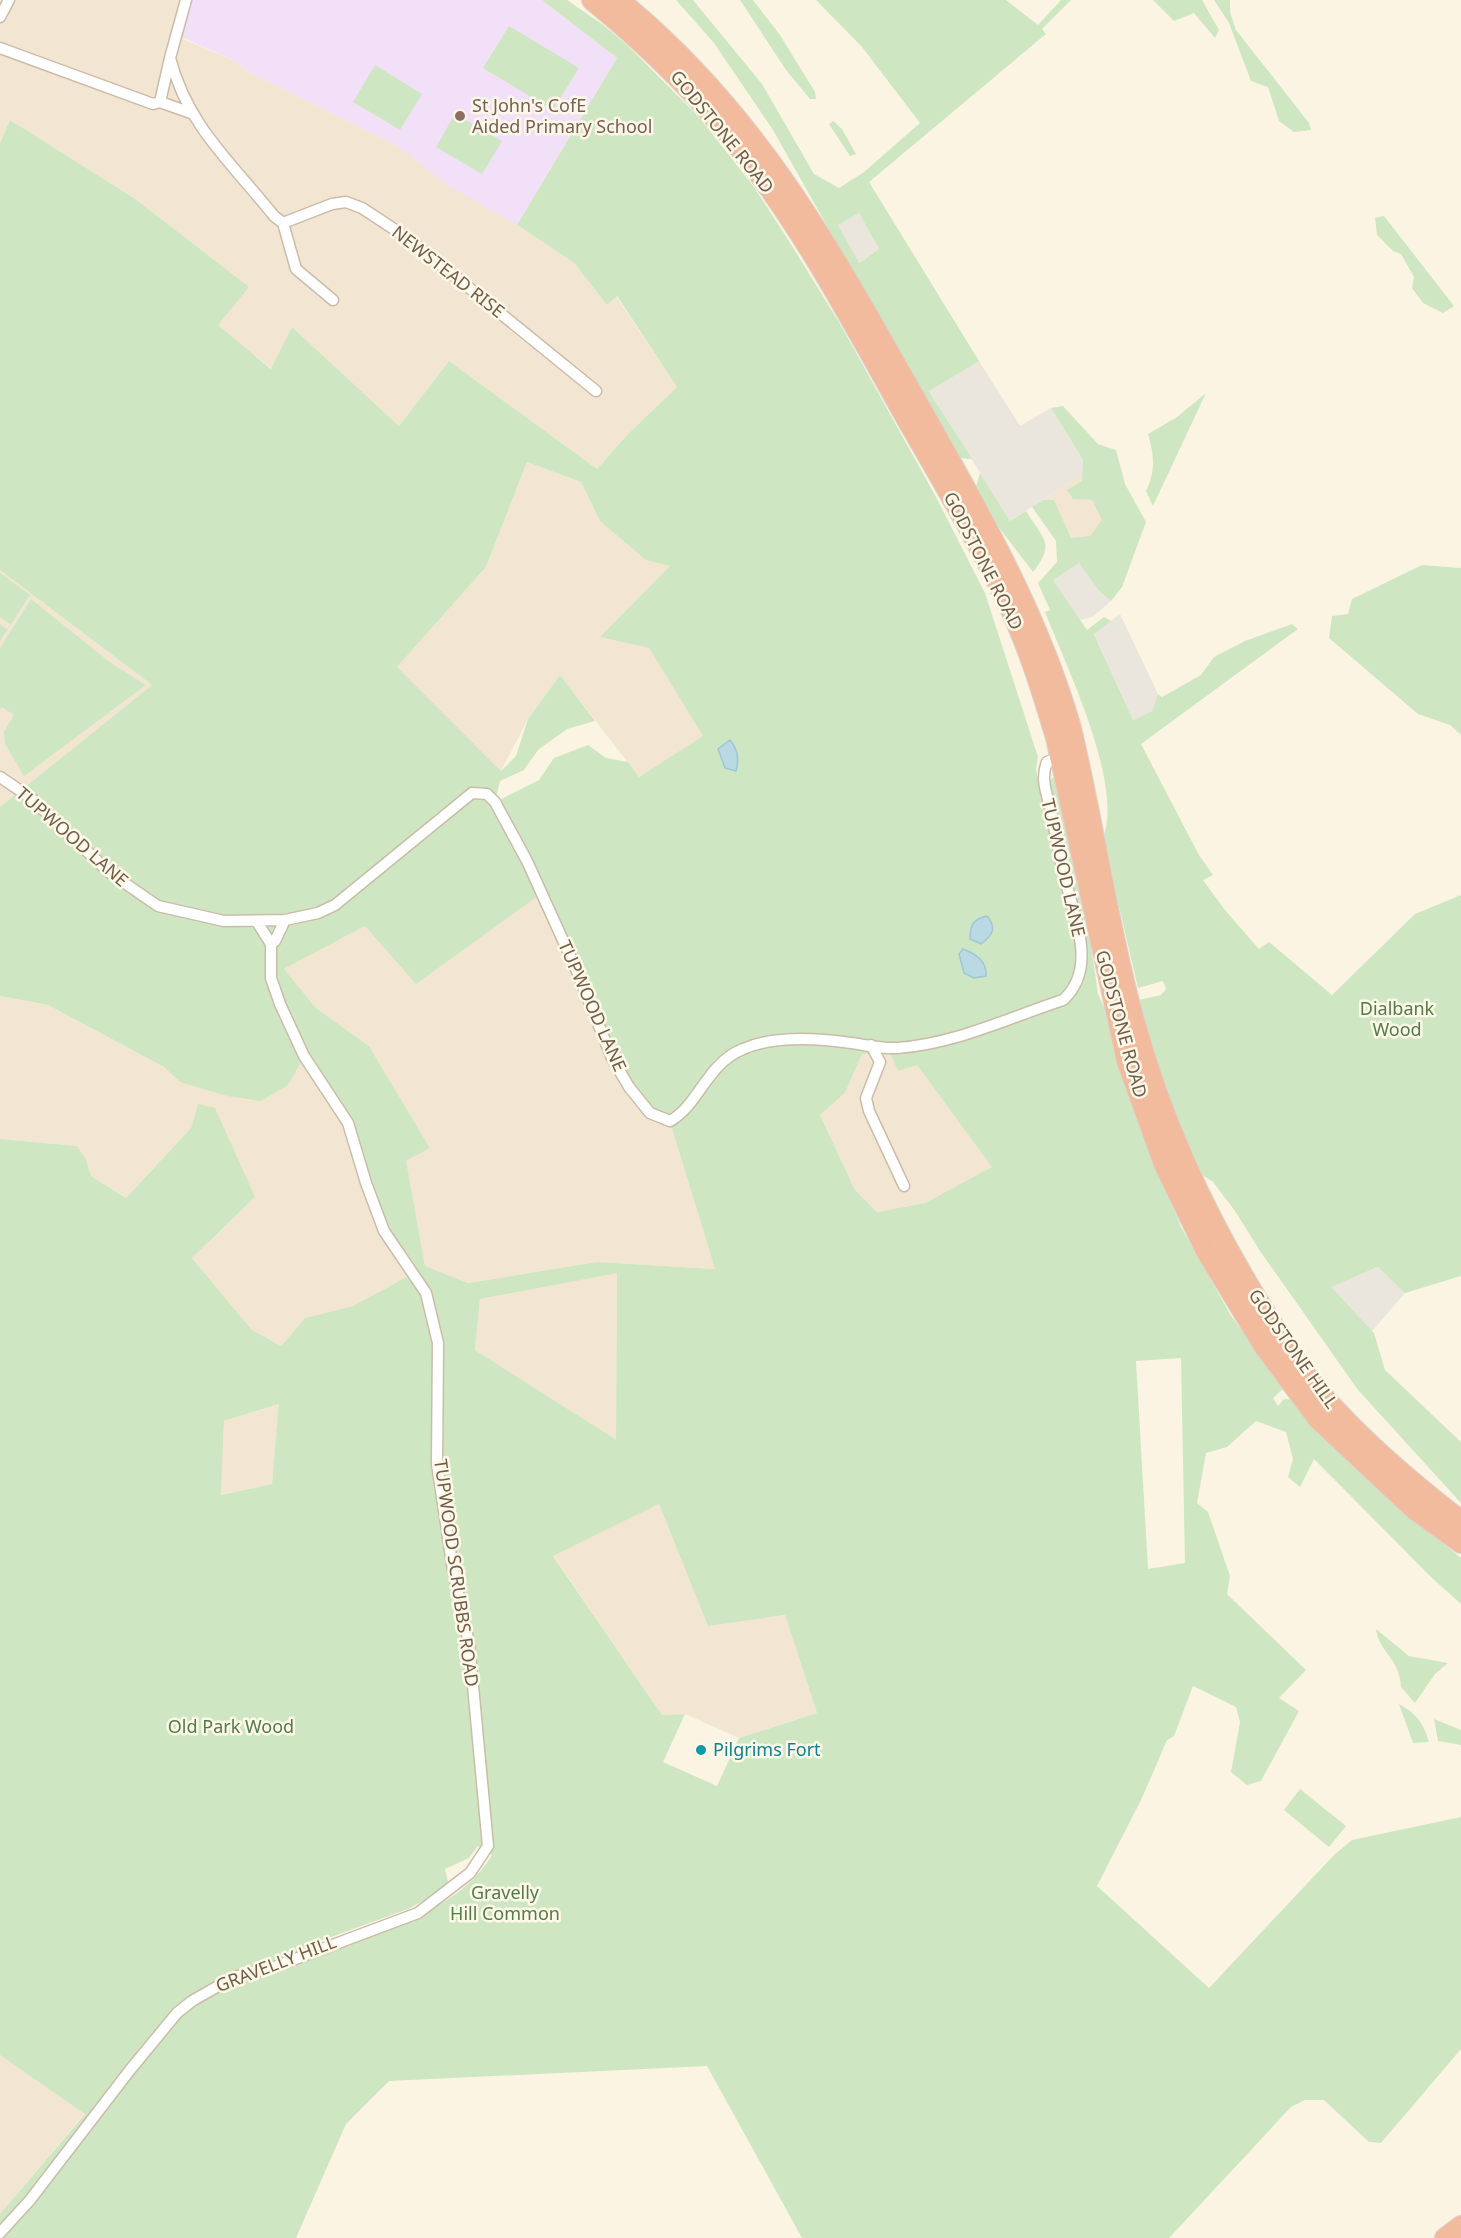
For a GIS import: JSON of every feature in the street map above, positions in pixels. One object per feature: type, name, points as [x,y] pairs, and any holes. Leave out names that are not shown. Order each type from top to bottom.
[{"type":"highway","name":"GODSTONE ROAD","points":[[592,0],[669,67],[737,145],[774,194],[825,276],[968,526],[1010,607],[1042,691],[1060,757],[1128,1061],[1160,1154],[1188,1216]]},
{"type":"highway","name":"GODSTONE ROAD","points":[[619,0],[680,55],[722,99],[758,143],[799,200],[893,360],[1017,584],[1058,684],[1087,796],[1129,1004],[1168,1127],[1188,1172]]},
{"type":"highway","name":"GODSTONE HILL","points":[[1188,1172],[1229,1254],[1281,1339],[1333,1408],[1431,1498],[1461,1521]]},
{"type":"highway","name":"GODSTONE HILL","points":[[1188,1216],[1206,1251],[1264,1346],[1318,1419],[1414,1509],[1461,1543]]},
{"type":"highway","points":[[1445,2238],[1461,2226]]},
{"type":"street","points":[[0,17],[9,0]]},
{"type":"street","points":[[160,102],[186,0]]},
{"type":"street","points":[[0,48],[153,104],[160,102],[191,113]]},
{"type":"street","points":[[171,58],[191,113],[222,156],[274,216],[284,223],[296,269],[333,300]]},
{"type":"street","name":"NEWSTEAD RISE","points":[[284,223],[332,204],[346,202],[362,208],[409,239],[597,391]]},
{"type":"street","name":"TUPWOOD LANE","points":[[0,777],[31,798],[110,873],[152,903],[224,921],[285,920],[318,913],[335,905],[467,797],[479,791],[487,794],[495,802],[522,852],[576,969],[612,1058],[629,1087],[650,1113],[669,1121],[681,1115],[708,1076],[730,1055],[744,1048],[792,1040],[815,1039],[894,1048],[960,1037],[1063,1000],[1074,990],[1082,961],[1076,916],[1064,876],[1043,781],[1047,762],[1060,757]]},
{"type":"street","points":[[257,922],[271,944],[275,941],[285,920]]},
{"type":"street","name":"TUPWOOD SCRUBBS ROAD","points":[[271,944],[271,978],[280,1004],[304,1056],[348,1123],[366,1184],[384,1231],[426,1293],[438,1342],[437,1464],[453,1570],[469,1644],[488,1846]]},
{"type":"street","points":[[871,1045],[880,1062],[866,1098],[869,1111],[904,1186]]},
{"type":"street","name":"GRAVELLY HILL","points":[[0,2233],[30,2200],[177,2013],[192,2001],[234,1977],[274,1967],[418,1913],[471,1872],[488,1846]]},
{"type":"shaded area","points":[[0,0],[191,0],[181,38],[233,60],[247,71],[398,146],[574,263],[607,305],[616,296],[677,387],[627,435],[597,469],[449,361],[399,426],[293,328],[272,369],[217,325],[248,287],[134,198],[10,120],[0,143]]},
{"type":"shaded area","name":"St John's CofE Aided Primary School","points":[[190,0],[542,0],[617,58],[517,225],[446,184],[398,146],[247,71],[233,60],[181,37]]},
{"type":"shaded area","points":[[859,213],[879,249],[858,263],[838,225]]},
{"type":"shaded area","points":[[979,361],[1020,426],[1051,408],[1089,470],[1010,521],[929,390]]},
{"type":"shaded area","points":[[527,462],[581,482],[600,521],[670,566],[649,648],[704,736],[639,777],[560,675],[528,719],[501,771],[396,668],[486,567]]},
{"type":"shaded area","points":[[1089,470],[1125,529],[1076,560],[1043,500]]},
{"type":"shaded area","points":[[1079,563],[1099,591],[1111,601],[1092,617],[1080,620],[1053,580]]},
{"type":"shaded area","points":[[0,570],[152,685],[0,807]]},
{"type":"shaded area","points":[[1120,614],[1158,694],[1152,711],[1133,720],[1094,633]]},
{"type":"shaded area","points":[[542,893],[670,1121],[715,1269],[597,1262],[468,1283],[425,1266],[405,1160],[430,1148],[369,1046],[316,1008],[284,969],[365,926]]},
{"type":"shaded area","points":[[0,996],[48,1005],[164,1067],[180,1082],[304,1056],[348,1123],[412,1274],[353,1306],[305,1318],[281,1346],[252,1330],[192,1258],[255,1197],[198,1104],[191,1128],[126,1198],[91,1176],[86,1159],[77,1146],[0,1139]]},
{"type":"shaded area","points":[[862,1054],[891,1055],[917,1065],[993,1167],[925,1203],[877,1212],[855,1190],[820,1115],[845,1093]]},
{"type":"shaded area","points":[[1379,1267],[1405,1293],[1372,1331],[1330,1287]]},
{"type":"shaded area","points":[[617,1272],[616,1440],[475,1350],[480,1299]]},
{"type":"shaded area","points":[[280,1404],[272,1484],[221,1495],[224,1421]]},
{"type":"shaded area","points":[[659,1504],[708,1625],[785,1615],[817,1713],[739,1738],[685,1714],[662,1715],[553,1555]]},
{"type":"shaded area","points":[[0,2055],[85,2113],[0,2214]]},
{"type":"green space","points":[[542,0],[567,0],[602,24],[627,45],[699,117],[754,187],[839,322],[936,497],[985,593],[1038,757],[1036,769],[1056,868],[1079,958],[1072,987],[1059,1006],[1074,996],[1082,986],[1086,955],[1050,788],[1049,781],[1055,776],[1080,869],[1098,994],[1115,1031],[1159,1172],[1181,1227],[1230,1314],[1284,1388],[1273,1398],[1278,1406],[1284,1399],[1298,1400],[1417,1522],[1461,1558],[1461,1604],[1431,1577],[1314,1459],[1300,1487],[1288,1477],[1293,1459],[1286,1432],[1256,1421],[1227,1447],[1206,1453],[1197,1503],[1208,1512],[1230,1576],[1227,1594],[1306,1670],[1279,1698],[1299,1711],[1261,1781],[1247,1785],[1231,1772],[1240,1722],[1236,1707],[1193,1686],[1174,1736],[1167,1740],[1142,1798],[1097,1886],[1209,1988],[1334,1855],[1352,1840],[1461,1817],[1461,2049],[1381,2143],[1369,2142],[1324,2100],[1305,2100],[1291,2107],[1169,2238],[802,2238],[707,2066],[389,2081],[346,2124],[296,2238],[0,2238],[0,2214],[85,2114],[0,2055],[0,1139],[77,1146],[86,1159],[91,1176],[126,1198],[191,1128],[198,1104],[215,1108],[255,1197],[192,1258],[252,1330],[281,1346],[305,1318],[353,1306],[412,1274],[384,1231],[348,1123],[304,1057],[288,1085],[261,1101],[227,1096],[180,1082],[164,1067],[48,1005],[0,996],[0,807],[152,685],[0,570],[0,143],[10,120],[134,198],[249,287],[218,325],[271,369],[292,327],[399,426],[449,361],[597,469],[627,435],[677,387],[617,296],[607,305],[574,263],[517,225],[617,58]],"holes":[[[527,462],[581,482],[600,521],[646,560],[670,566],[600,637],[649,648],[703,736],[639,777],[628,762],[606,758],[588,745],[554,758],[539,780],[495,802],[500,781],[524,770],[538,750],[567,729],[595,721],[560,675],[528,719],[516,756],[501,771],[397,667],[486,567]],[[542,893],[612,1058],[650,1113],[670,1122],[715,1269],[597,1262],[468,1283],[425,1266],[406,1161],[430,1148],[369,1046],[316,1008],[284,969],[365,926],[416,984]],[[862,1054],[891,1055],[898,1071],[917,1065],[992,1167],[925,1203],[877,1212],[855,1190],[820,1115],[845,1093]],[[617,1273],[616,1439],[475,1350],[480,1299]],[[1181,1358],[1185,1563],[1148,1569],[1136,1361]],[[279,1404],[272,1484],[221,1495],[224,1421]],[[659,1504],[708,1626],[785,1615],[817,1713],[739,1738],[717,1786],[663,1762],[685,1714],[662,1715],[553,1556]],[[478,1846],[492,1855],[463,1889],[445,1901],[406,1921],[343,1944],[313,1959],[306,1946],[408,1909],[432,1896],[450,1890],[445,1869],[469,1858]]]},
{"type":"green space","points":[[676,0],[693,0],[762,84],[814,174],[839,188],[864,172],[920,123],[862,47],[816,0],[1006,0],[1038,25],[1061,0],[1071,0],[1042,29],[1046,34],[869,182],[979,361],[929,391],[972,459],[958,458],[773,130],[714,43]],"holes":[[[859,213],[879,249],[859,263],[838,225]]]},
{"type":"green space","points":[[740,0],[753,0],[780,35],[815,92],[816,99],[810,99],[786,70]]},
{"type":"green space","points":[[1153,0],[1202,0],[1219,30],[1215,38],[1194,13],[1174,21]]},
{"type":"green space","points":[[1214,0],[1230,0],[1230,12],[1236,30],[1309,123],[1311,130],[1294,132],[1279,121],[1268,87],[1251,81],[1229,23]]},
{"type":"green space","points":[[509,26],[579,68],[553,110],[483,68]]},
{"type":"green space","points":[[375,65],[422,94],[400,130],[353,102]]},
{"type":"green space","points":[[455,114],[502,141],[482,174],[436,147]]},
{"type":"green space","points":[[833,121],[842,129],[856,154],[850,156],[829,124]]},
{"type":"green space","points":[[1384,216],[1454,306],[1443,313],[1423,303],[1412,288],[1414,277],[1401,254],[1393,251],[1377,235],[1375,218]]},
{"type":"green space","points":[[1206,393],[1153,506],[1146,491],[1153,462],[1148,434],[1177,417]]},
{"type":"green space","name":"Dialbank Wood","points":[[1063,406],[1098,444],[1116,450],[1125,484],[1146,522],[1122,587],[1111,601],[1099,591],[1079,563],[1053,580],[1087,630],[1104,617],[1111,621],[1094,634],[1133,720],[1152,711],[1158,694],[1162,697],[1201,675],[1214,657],[1245,641],[1292,624],[1298,629],[1141,744],[1199,855],[1213,875],[1203,880],[1225,910],[1259,949],[1269,942],[1332,995],[1415,914],[1461,895],[1461,1276],[1405,1293],[1378,1267],[1331,1287],[1374,1333],[1385,1370],[1461,1442],[1461,1503],[1358,1390],[1260,1251],[1235,1211],[1213,1182],[1195,1170],[1134,1001],[1161,995],[1166,989],[1163,981],[1138,988],[1103,838],[1107,815],[1106,788],[1099,757],[1090,725],[1045,612],[1050,610],[1038,583],[1057,562],[1056,541],[1032,507],[1043,500],[1054,500],[1071,538],[1090,536],[1102,520],[1092,500],[1073,499],[1067,490],[1082,481],[1083,460],[1051,408]]},
{"type":"green space","points":[[980,473],[1010,521],[1026,511],[1042,535],[1044,554],[1033,572],[997,525],[975,490]]},
{"type":"green space","points":[[1422,565],[1461,568],[1461,735],[1450,725],[1418,714],[1329,638],[1332,616],[1348,614],[1352,599]]},
{"type":"green space","points":[[0,573],[30,595],[0,641],[0,624],[7,629],[10,624],[0,617]]},
{"type":"green space","points":[[31,599],[111,663],[146,685],[24,776],[5,744],[4,732],[14,715],[2,707],[0,709],[0,648]]},
{"type":"green space","points":[[1376,1629],[1409,1656],[1448,1663],[1435,1674],[1415,1703],[1401,1687],[1397,1669],[1381,1644]]},
{"type":"green space","points":[[1399,1704],[1418,1719],[1429,1742],[1413,1743]]},
{"type":"green space","points":[[1434,1719],[1461,1730],[1461,1745],[1438,1741]]},
{"type":"green space","points":[[1300,1789],[1346,1826],[1329,1847],[1284,1810]]},
{"type":"water","points":[[730,740],[737,755],[736,771],[725,768],[718,749]]},
{"type":"water","points":[[987,916],[993,928],[988,938],[981,944],[970,939],[971,930],[975,921]]},
{"type":"water","points":[[963,949],[983,962],[986,976],[974,978],[964,973],[959,954]]},
{"type":"place","name":"St John's CofE Aided Primary School","points":[[460,116]]},
{"type":"place","name":"Pilgrims Fort","points":[[701,1750]]},
{"type":"park label","name":"Old Park Wood","points":[[231,1727]]},
{"type":"park label","name":"Gravelly Hill Common","points":[[505,1903]]}]
